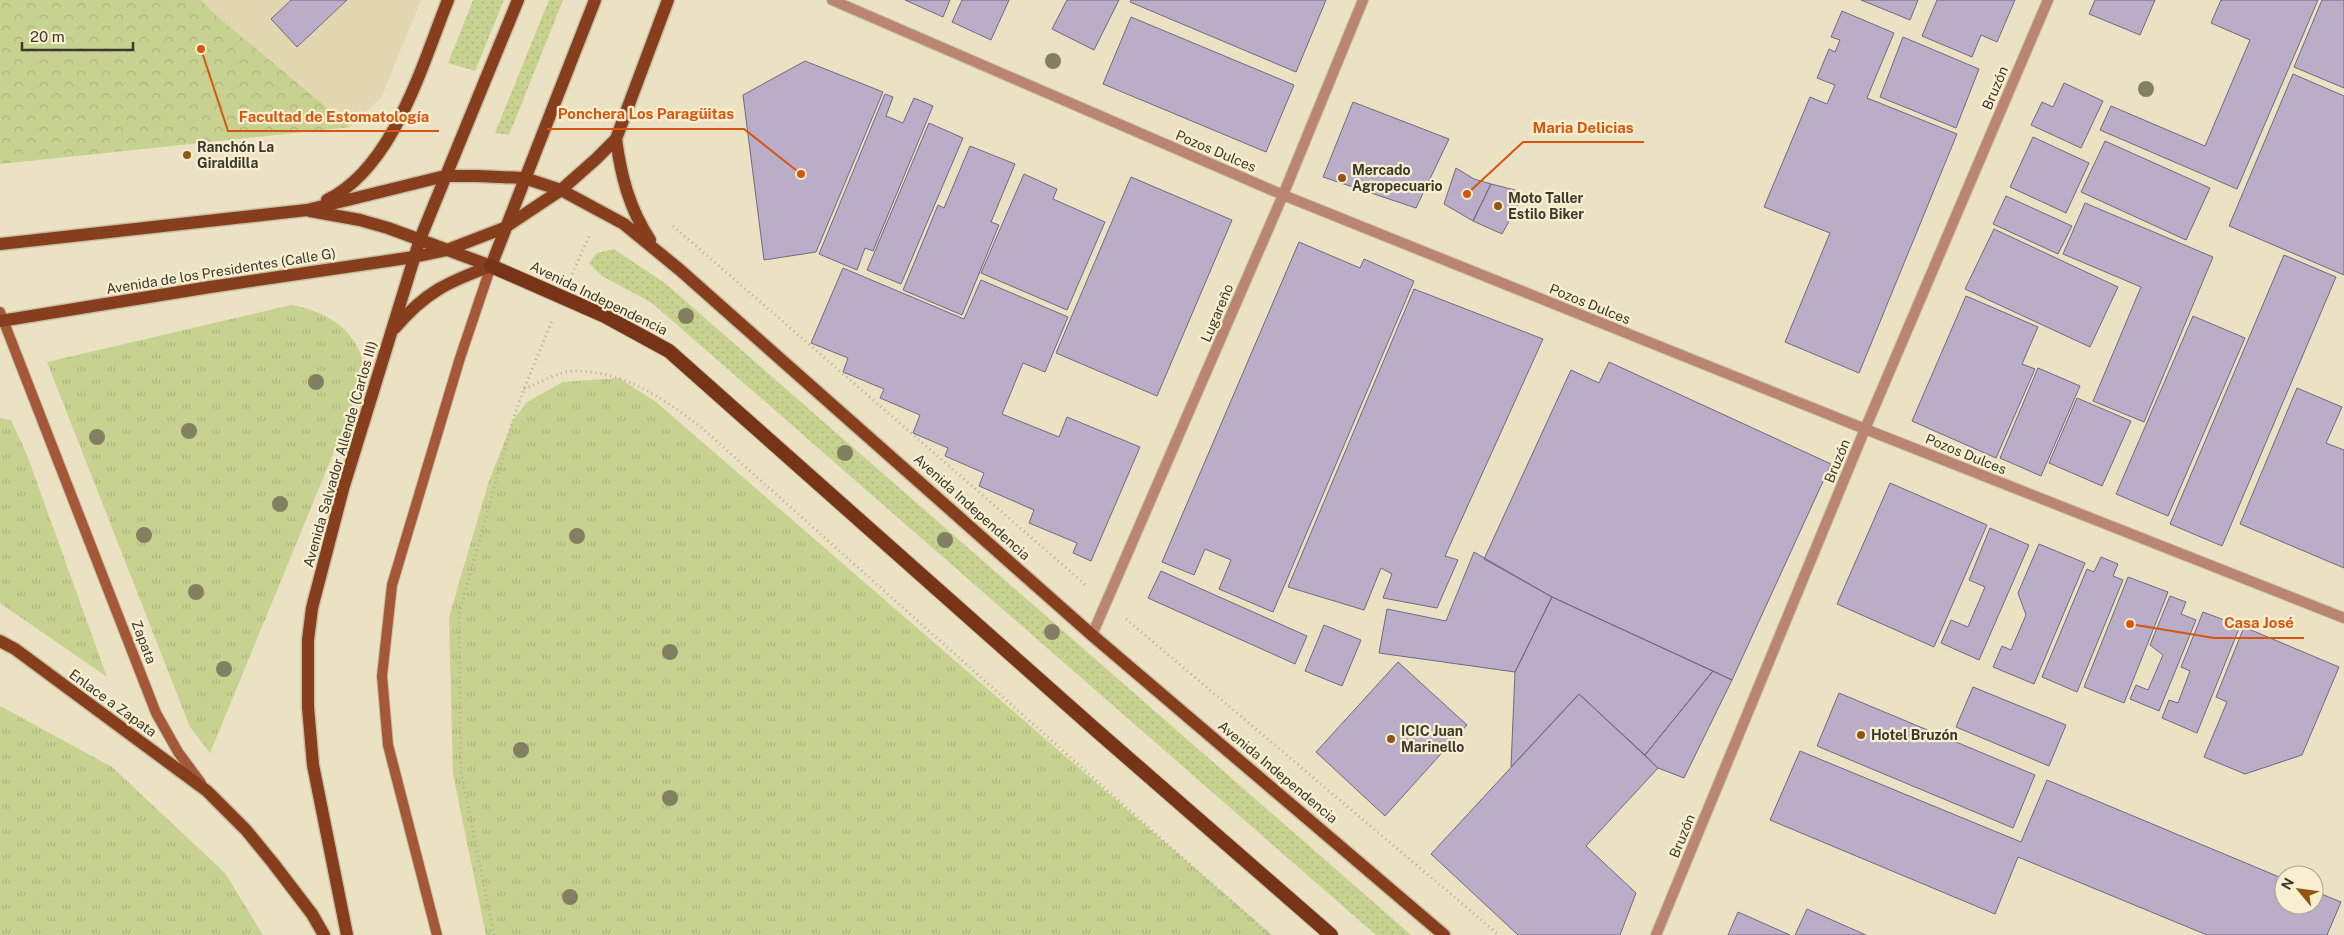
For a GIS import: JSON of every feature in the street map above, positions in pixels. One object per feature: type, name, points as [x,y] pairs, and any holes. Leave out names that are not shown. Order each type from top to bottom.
[{"type":"highway","name":"Avenida Independencia","points":[[491,266],[562,296],[669,351],[1097,732],[1331,935]]},
{"type":"main road","points":[[306,210],[348,187],[375,159],[392,134],[420,72],[448,0]]},
{"type":"main road","name":"Avenida Salvador Allende (Carlos III)","points":[[347,935],[313,765],[308,707],[308,640],[312,608],[340,498],[420,239],[518,0]]},
{"type":"main road","points":[[437,935],[388,745],[382,676],[392,585],[460,358],[504,228],[595,0]]},
{"type":"main road","points":[[658,252],[633,211],[620,171],[616,139],[668,0]]},
{"type":"main road","name":"Avenida de los Presidentes (Calle G)","points":[[1,318],[414,257],[447,250],[504,228],[561,190],[616,139]]},
{"type":"main road","points":[[0,244],[306,210],[445,176]]},
{"type":"main road","name":"Avenida Independencia","points":[[445,176],[524,178],[561,190],[624,224],[1092,635],[1444,935]]},
{"type":"main road","points":[[306,210],[360,220],[420,239],[447,250]]},
{"type":"main road","name":"Avenida Independencia","points":[[447,250],[491,266]]},
{"type":"main road","points":[[390,334],[412,307],[436,289],[456,279],[491,266]]},
{"type":"main road","name":"Zapata","points":[[1,318],[156,712],[178,752],[207,791],[246,830],[273,863],[312,914],[324,935]]},
{"type":"main road","name":"Enlace a Zapata","points":[[0,640],[207,791]]},
{"type":"street","name":"Pozos Dulces","points":[[832,0],[1283,195],[1865,429],[2344,618]]},
{"type":"street","name":"Lugareño","points":[[1092,635],[1283,195],[1363,0]]},
{"type":"street","name":"Bruzón","points":[[1656,935],[1865,429],[2048,0]]},
{"type":"path","points":[[494,935],[462,772],[459,614],[524,389],[562,296],[601,210]]},
{"type":"path","points":[[670,223],[1106,602],[1499,935]]},
{"type":"path","points":[[524,389],[573,370],[619,378],[665,400],[709,435],[1269,935]]},
{"type":"shaded area","points":[[0,0],[421,0],[381,98],[350,127],[0,164]]},
{"type":"green space","points":[[0,0],[201,0],[219,18],[350,127],[0,164]]},
{"type":"green space","points":[[473,0],[504,0],[475,71],[448,63]]},
{"type":"green space","points":[[549,0],[563,0],[509,135],[495,133]]},
{"type":"green space","points":[[614,249],[666,284],[1411,935],[1376,935],[652,303],[602,276],[589,263],[597,253]]},
{"type":"green space","points":[[291,305],[323,315],[342,327],[350,335],[361,355],[364,379],[210,753],[190,727],[47,362]]},
{"type":"green space","points":[[619,378],[656,402],[1272,935],[486,935],[453,774],[449,617],[489,481],[513,420],[527,402],[563,382]]},
{"type":"green space","points":[[0,418],[11,420],[27,455],[107,677],[0,603]]},
{"type":"green space","points":[[0,706],[112,767],[225,873],[263,935],[0,935]]},
{"type":"building","points":[[291,0],[347,0],[297,47],[271,19]]},
{"type":"building","points":[[905,0],[950,0],[943,17]]},
{"type":"building","points":[[962,0],[1009,0],[991,40],[952,22]]},
{"type":"building","points":[[1067,0],[1119,0],[1094,50],[1052,29]]},
{"type":"building","points":[[1131,0],[1326,0],[1296,72],[1130,2]]},
{"type":"building","points":[[1861,0],[1918,0],[1910,20]]},
{"type":"building","points":[[1937,0],[2015,0],[1997,42],[1981,35],[1972,57],[1922,36]]},
{"type":"building","points":[[2095,0],[2155,0],[2140,35],[2089,14]]},
{"type":"building","points":[[2221,0],[2318,0],[2237,189],[2100,130],[2111,106],[2205,146],[2250,40],[2211,23]]},
{"type":"building","points":[[2322,0],[2344,0],[2344,88],[2294,67]]},
{"type":"building","points":[[1842,11],[1894,33],[1867,98],[1957,134],[1859,373],[1785,342],[1830,233],[1764,207],[1810,97],[1827,104],[1835,85],[1817,78],[1829,49],[1835,52],[1840,40],[1831,37]]},
{"type":"building","points":[[1131,17],[1294,85],[1266,152],[1103,84]]},
{"type":"building","points":[[1903,37],[1979,69],[1956,128],[1880,97]]},
{"type":"building","points":[[805,61],[883,92],[816,252],[764,260],[743,95]]},
{"type":"building","points":[[2293,74],[2344,96],[2344,275],[2229,226]]},
{"type":"building","points":[[2064,83],[2103,101],[2081,148],[2031,125],[2042,102],[2053,107]]},
{"type":"building","points":[[885,94],[893,97],[886,116],[903,123],[914,98],[933,106],[873,251],[865,248],[857,270],[819,254]]},
{"type":"building","points":[[1353,102],[1449,139],[1416,208],[1323,177]]},
{"type":"building","points":[[929,123],[963,138],[901,284],[867,270]]},
{"type":"building","points":[[2033,137],[2089,163],[2066,213],[2010,187]]},
{"type":"building","points":[[2105,141],[2210,188],[2186,240],[2081,192]]},
{"type":"building","points":[[970,146],[1015,164],[991,222],[999,225],[962,315],[903,290],[938,205],[944,208]]},
{"type":"building","points":[[1456,168],[1474,179],[1491,184],[1473,221],[1444,204]]},
{"type":"building","points":[[1024,174],[1057,189],[1053,199],[1105,222],[1067,310],[981,273]]},
{"type":"building","points":[[1131,177],[1232,220],[1157,396],[1056,353]]},
{"type":"building","name":"Moto Taller Estilo Biker","points":[[1491,184],[1515,190],[1523,196],[1502,234],[1473,221]]},
{"type":"building","points":[[2006,196],[2072,226],[2058,254],[1993,224]]},
{"type":"building","points":[[2085,203],[2213,257],[2144,422],[2093,401],[2141,287],[2063,254]]},
{"type":"building","points":[[1994,229],[2118,287],[2090,347],[1965,289]]},
{"type":"building","points":[[1299,242],[1360,268],[1364,259],[1414,281],[1273,612],[1219,589],[1231,560],[1205,549],[1194,575],[1162,562]]},
{"type":"building","points":[[2284,255],[2336,277],[2222,546],[2170,524]]},
{"type":"building","points":[[843,268],[964,319],[981,280],[1068,317],[1045,372],[1023,363],[1002,414],[1059,437],[1067,417],[1140,447],[1091,561],[1073,553],[1077,543],[1029,523],[1034,510],[979,486],[984,473],[945,456],[948,448],[913,433],[920,415],[880,398],[884,389],[843,372],[848,358],[811,343]]},
{"type":"building","points":[[1414,289],[1543,339],[1445,556],[1458,560],[1437,608],[1383,598],[1392,574],[1381,568],[1364,610],[1288,587]]},
{"type":"building","points":[[1966,296],[2038,327],[2022,364],[2035,369],[1996,458],[1912,421]]},
{"type":"building","points":[[2193,316],[2245,338],[2168,516],[2116,494]]},
{"type":"building","points":[[1609,362],[1831,464],[1732,680],[1552,597],[1484,559],[1571,370],[1599,383]]},
{"type":"building","points":[[2038,368],[2080,386],[2041,476],[2000,458]]},
{"type":"building","points":[[2297,388],[2342,407],[2326,443],[2344,450],[2344,568],[2240,524]]},
{"type":"building","points":[[2077,398],[2131,421],[2102,486],[2049,463]]},
{"type":"building","points":[[1890,483],[1987,525],[1934,647],[1837,604]]},
{"type":"building","points":[[1990,528],[2029,545],[1979,660],[1941,643],[1951,620],[1968,627],[1985,587],[1969,580]]},
{"type":"building","points":[[2039,544],[2085,563],[2034,684],[1993,667],[2002,646],[2011,650],[2026,615],[2018,593]]},
{"type":"building","points":[[1474,552],[1552,597],[1515,672],[1379,653],[1387,609],[1446,621]]},
{"type":"building","points":[[2101,557],[2118,564],[2113,576],[2123,580],[2077,692],[2042,677],[2087,569],[2094,572]]},
{"type":"building","points":[[1161,571],[1307,636],[1295,664],[1148,598]]},
{"type":"building","points":[[2128,577],[2168,592],[2124,703],[2084,687]]},
{"type":"building","points":[[2170,596],[2186,602],[2181,614],[2196,620],[2159,711],[2130,699],[2136,685],[2148,690],[2163,655],[2150,645]]},
{"type":"building","points":[[1552,597],[1713,671],[1645,755],[1579,694],[1511,767],[1515,672]]},
{"type":"building","points":[[2203,612],[2240,626],[2197,733],[2162,718],[2169,700],[2178,703],[2190,671],[2181,667]]},
{"type":"building","points":[[1324,625],[1361,640],[1342,686],[1305,671]]},
{"type":"building","points":[[2244,627],[2339,667],[2302,755],[2245,774],[2204,757],[2227,702],[2216,697]]},
{"type":"building","name":"ICIC Juan Marinello","points":[[1398,662],[1467,725],[1385,816],[1316,752]]},
{"type":"building","points":[[1713,671],[1732,680],[1684,778],[1658,768],[1645,755]]},
{"type":"building","points":[[1973,687],[2066,725],[2049,766],[1956,727]]},
{"type":"building","points":[[1839,693],[2035,775],[2013,828],[1817,746]]},
{"type":"building","points":[[1579,694],[1658,768],[1586,846],[1636,893],[1620,935],[1518,935],[1431,854]]},
{"type":"building","points":[[1800,751],[2021,842],[2047,780],[2274,875],[2274,915],[2324,915],[2324,895],[2341,902],[2327,935],[2207,935],[2018,857],[1995,914],[1770,820]]},
{"type":"building","points":[[1807,909],[1866,935],[1795,935]]},
{"type":"building","points":[[1738,912],[1790,935],[1728,935]]},
{"type":"place","name":"Facultad de Estomatología","points":[[201,49]]},
{"type":"place","name":"Ranchón La Giraldilla","points":[[187,155]]},
{"type":"place","name":"Ponchera Los Paragüitas","points":[[801,174]]},
{"type":"place","name":"Mercado Agropecuario","points":[[1342,178]]},
{"type":"place","name":"Maria Delicias","points":[[1467,194]]},
{"type":"place","name":"Moto Taller Estilo Biker","points":[[1498,206]]},
{"type":"place","name":"Casa José","points":[[2130,624]]},
{"type":"place","name":"Hotel Bruzón","points":[[1861,735]]},
{"type":"place","name":"ICIC Juan Marinello","points":[[1391,739]]}]
